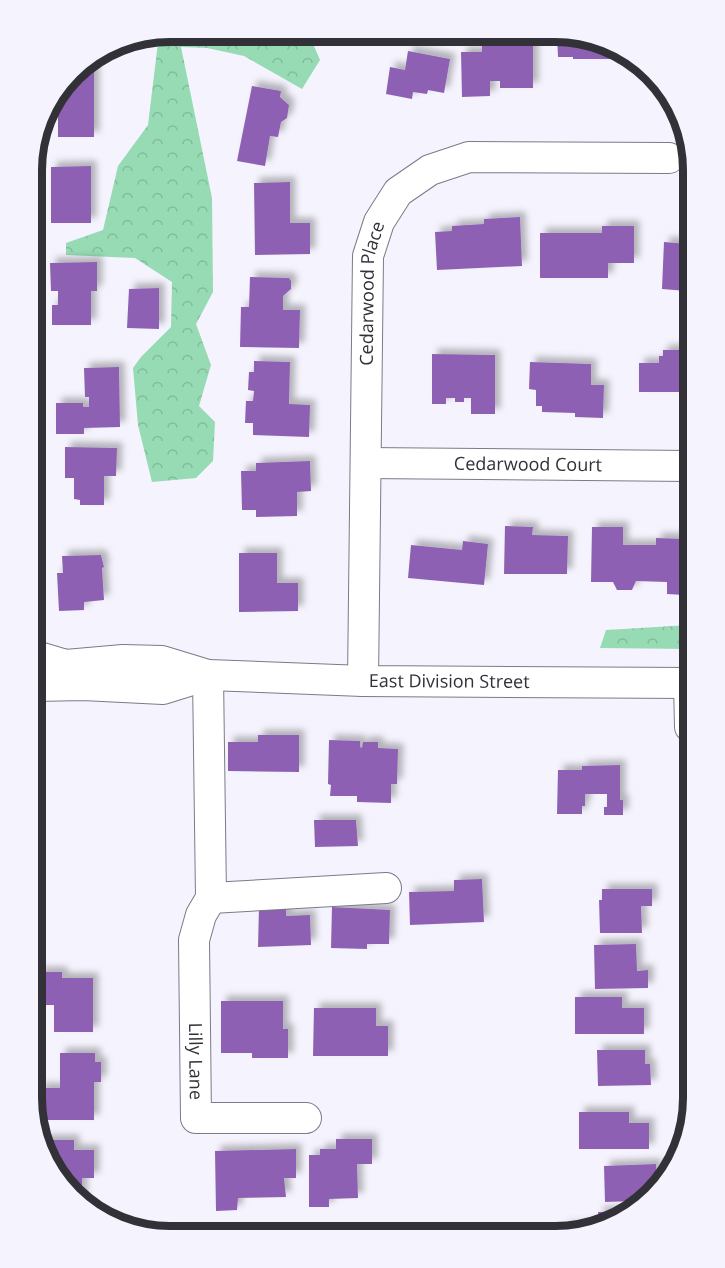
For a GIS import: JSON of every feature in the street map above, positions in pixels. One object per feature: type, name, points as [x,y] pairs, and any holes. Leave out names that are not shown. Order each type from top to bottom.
[{"type":"street","name":"Cedarwood Place","points":[[363,681],[368,256],[379,222],[398,192],[430,170],[469,157],[669,158]]},
{"type":"street","name":"Cedarwood Court","points":[[366,463],[683,466]]},
{"type":"street","name":"East Division Street","points":[[42,658],[66,665],[123,660],[162,661],[208,675],[363,681],[683,683]]},
{"type":"street","name":"East Division Street","points":[[42,686],[83,685],[163,689],[208,675]]},
{"type":"street","name":"Lilly Lane","points":[[208,675],[211,898],[201,915],[194,940],[196,1118],[306,1118]]},
{"type":"street","points":[[211,898],[386,888]]},
{"type":"green space","points":[[158,42],[312,42],[320,60],[302,89],[244,56],[207,48],[181,47],[212,198],[213,292],[196,324],[211,365],[199,406],[215,422],[213,461],[196,478],[152,482],[138,425],[133,368],[171,327],[172,282],[135,258],[66,255],[66,243],[103,230],[118,166],[148,125]]},
{"type":"green space","points":[[683,625],[683,649],[600,648],[606,630]]},
{"type":"building","points":[[482,42],[533,42],[533,88],[500,88],[500,81],[490,81],[490,96],[462,97],[461,52],[482,52]]},
{"type":"building","points":[[557,42],[580,44],[610,54],[610,59],[558,57]]},
{"type":"building","points":[[408,51],[450,59],[444,93],[428,90],[427,94],[413,92],[412,99],[386,94],[390,67],[405,70]]},
{"type":"building","points":[[90,71],[94,71],[94,137],[58,137],[58,113],[55,113],[74,86]]},
{"type":"building","points":[[252,86],[281,91],[280,97],[289,105],[287,118],[281,122],[278,137],[270,136],[265,166],[237,161]]},
{"type":"building","points":[[91,166],[91,223],[51,223],[51,167]]},
{"type":"building","points":[[290,182],[290,223],[310,223],[310,254],[255,255],[254,183]]},
{"type":"building","points":[[520,217],[522,266],[437,270],[435,232],[452,231],[452,226],[484,224],[484,219]]},
{"type":"building","points":[[602,226],[634,226],[634,263],[608,263],[608,278],[540,278],[540,233],[602,233]]},
{"type":"building","points":[[664,242],[683,244],[683,291],[662,289]]},
{"type":"building","points":[[97,262],[97,291],[91,291],[91,325],[52,325],[52,305],[58,305],[58,291],[51,291],[50,263]]},
{"type":"building","points":[[250,277],[289,278],[291,289],[283,296],[283,310],[300,310],[299,348],[240,347],[241,307],[249,307]]},
{"type":"building","points":[[159,288],[159,329],[127,328],[129,289]]},
{"type":"building","points":[[663,350],[683,350],[683,388],[681,392],[639,392],[639,363],[659,363],[659,356],[663,356]]},
{"type":"building","points":[[432,354],[495,355],[495,414],[471,414],[471,398],[464,398],[464,402],[455,402],[455,398],[446,398],[446,404],[432,404]]},
{"type":"building","points":[[254,361],[290,362],[289,404],[310,405],[309,437],[253,435],[253,423],[245,423],[246,401],[253,401],[254,391],[248,390],[249,372],[254,372]]},
{"type":"building","points":[[530,362],[591,364],[591,385],[604,385],[603,418],[575,417],[575,413],[542,412],[542,406],[536,406],[536,390],[529,389]]},
{"type":"building","points":[[119,367],[120,427],[84,428],[84,434],[56,434],[56,403],[83,403],[83,407],[89,407],[89,397],[85,397],[84,368]]},
{"type":"building","points":[[65,447],[117,448],[116,476],[104,476],[104,505],[80,505],[80,500],[74,499],[74,478],[65,478]]},
{"type":"building","points":[[310,461],[311,491],[297,492],[297,516],[256,517],[256,510],[242,510],[241,471],[256,471],[256,463]]},
{"type":"building","points":[[505,526],[533,527],[532,535],[568,536],[567,574],[504,574]]},
{"type":"building","points":[[592,527],[623,527],[623,545],[656,545],[656,538],[683,539],[683,595],[667,594],[667,582],[636,581],[632,590],[617,590],[613,582],[591,582]]},
{"type":"building","points":[[463,541],[488,544],[484,585],[408,578],[411,545],[462,550]]},
{"type":"building","points":[[239,553],[277,553],[277,583],[298,583],[298,611],[239,612]]},
{"type":"building","points":[[101,555],[104,567],[102,568],[104,600],[84,602],[84,610],[59,611],[57,573],[63,573],[62,556]]},
{"type":"building","points":[[258,735],[299,735],[299,772],[228,771],[228,742],[258,742]]},
{"type":"building","points":[[329,740],[360,741],[362,748],[363,742],[378,742],[378,748],[398,749],[397,784],[391,784],[391,803],[357,802],[357,796],[330,796]]},
{"type":"building","points":[[620,765],[620,800],[623,800],[623,815],[604,815],[604,807],[607,807],[607,794],[585,794],[582,814],[557,814],[558,770],[582,770],[582,766]]},
{"type":"building","points":[[314,820],[356,820],[358,846],[315,847]]},
{"type":"building","points":[[482,879],[484,922],[410,925],[409,892],[454,891],[454,880]]},
{"type":"building","points":[[602,889],[652,889],[652,906],[641,906],[642,933],[600,933],[599,900],[602,900]]},
{"type":"building","points":[[259,907],[286,907],[286,916],[310,915],[311,945],[258,947]]},
{"type":"building","points":[[332,907],[390,910],[389,944],[367,944],[367,949],[331,948]]},
{"type":"building","points":[[636,944],[637,971],[648,970],[648,988],[595,989],[594,945]]},
{"type":"building","points":[[42,972],[62,972],[62,978],[93,978],[93,1032],[54,1032],[54,1005],[42,1005]]},
{"type":"building","points":[[575,997],[622,997],[622,1008],[644,1008],[644,1034],[575,1034]]},
{"type":"building","points":[[221,1001],[283,1001],[283,1029],[288,1029],[288,1058],[252,1058],[252,1053],[221,1053]]},
{"type":"building","points":[[314,1008],[376,1008],[376,1026],[388,1026],[388,1056],[313,1056]]},
{"type":"building","points":[[597,1050],[645,1050],[645,1064],[650,1064],[651,1085],[598,1086]]},
{"type":"building","points":[[60,1053],[95,1053],[95,1062],[101,1062],[101,1082],[94,1082],[94,1120],[44,1120],[42,1088],[60,1088]]},
{"type":"building","points":[[579,1112],[629,1112],[629,1123],[649,1123],[649,1149],[579,1149]]},
{"type":"building","points":[[336,1139],[372,1139],[372,1164],[357,1164],[358,1198],[329,1199],[329,1207],[309,1207],[309,1155],[320,1155],[320,1149],[336,1149]]},
{"type":"building","points":[[49,1140],[74,1140],[74,1150],[94,1150],[94,1178],[82,1178],[82,1190],[64,1169]]},
{"type":"building","points":[[296,1149],[296,1178],[284,1178],[286,1197],[238,1198],[237,1210],[216,1211],[215,1151]]},
{"type":"building","points":[[656,1164],[657,1176],[630,1201],[605,1202],[604,1166]]},
{"type":"building","points":[[615,1211],[598,1218],[598,1212]]}]
